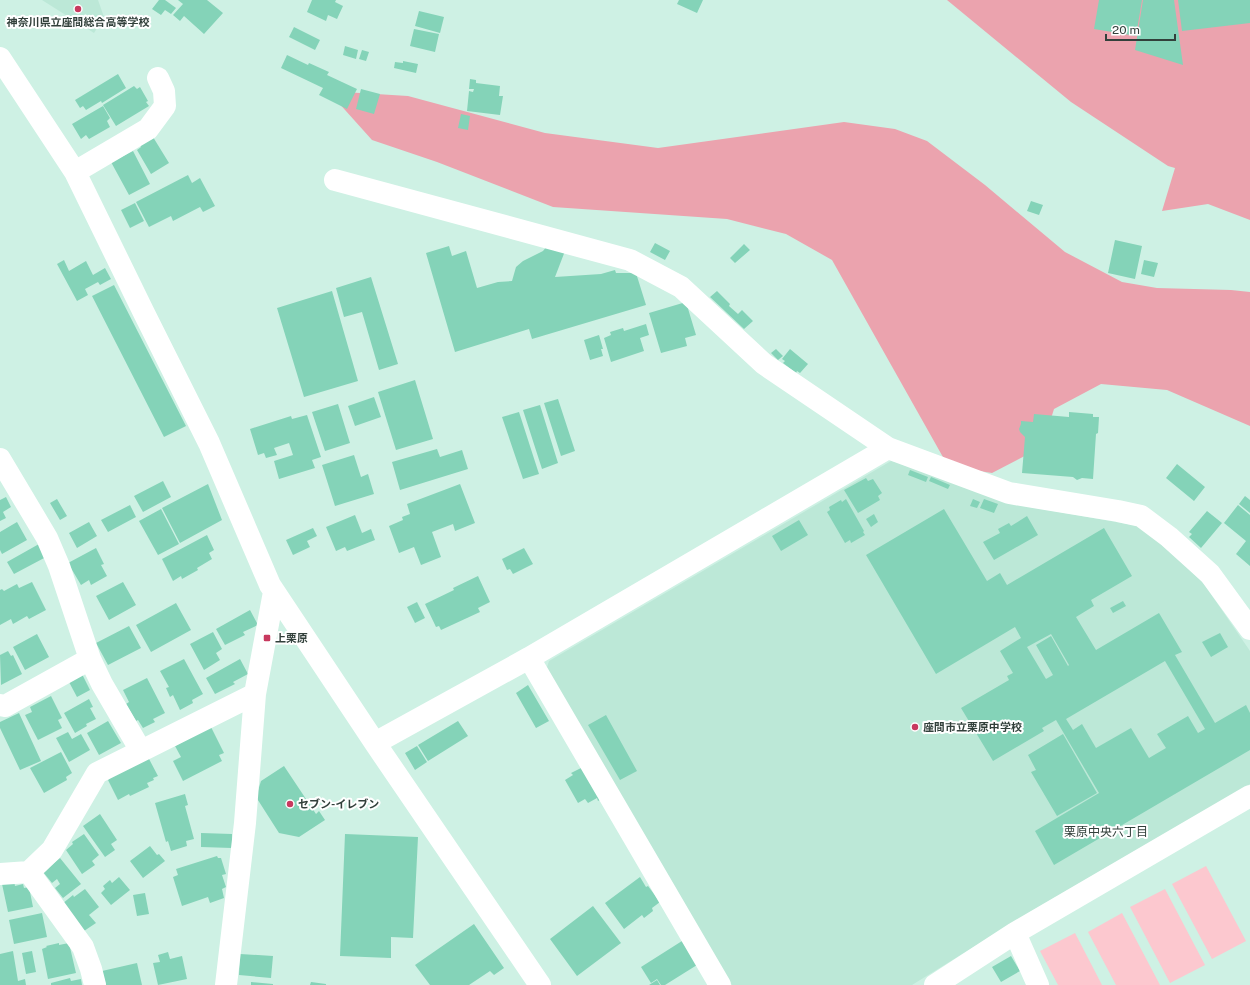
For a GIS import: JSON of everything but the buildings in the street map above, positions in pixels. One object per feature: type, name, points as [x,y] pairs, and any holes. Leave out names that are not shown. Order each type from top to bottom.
[{"type":"street","points":[[0,58],[75,172],[209,444],[274,592],[540,985]]},
{"type":"street","points":[[75,172],[148,129],[165,106],[164,91],[158,78]]},
{"type":"street","points":[[335,180],[630,260],[681,287],[764,364],[888,448],[1009,493],[1141,516],[1210,574],[1250,629]]},
{"type":"street","points":[[375,743],[528,658],[888,448]]},
{"type":"street","points":[[0,459],[50,544],[59,566],[90,659],[102,684],[141,751]]},
{"type":"street","points":[[226,985],[245,823],[255,694],[274,592]]},
{"type":"street","points":[[528,658],[711,982]]},
{"type":"street","points":[[0,705],[5,706],[90,659]]},
{"type":"street","points":[[0,874],[29,872],[52,850],[98,773],[255,694]]},
{"type":"street","points":[[934,985],[1015,933],[1250,796]]},
{"type":"street","points":[[29,872],[83,947],[91,969],[94,985]]},
{"type":"street","points":[[1015,933],[1038,985]]},
{"type":"shaded area","name":"神奈川県立座間総合高等学校","points":[[42,0],[98,0],[104,17],[94,33]]},
{"type":"shaded area","points":[[947,0],[1250,0],[1250,220],[1208,204],[1162,211],[1175,168],[1168,166],[1071,102]]},
{"type":"shaded area","points":[[328,91],[408,96],[545,133],[658,148],[844,122],[895,129],[927,141],[985,185],[1065,252],[1122,282],[1157,288],[1250,292],[1250,426],[1167,390],[1101,384],[1054,409],[1042,447],[992,473],[948,466],[832,260],[786,234],[727,219],[553,207],[437,162],[372,140]]},
{"type":"shaded area","name":"座間市立栗原中学校","points":[[891,461],[901,463],[1007,503],[1139,526],[1175,556],[1204,584],[1250,651],[1250,784],[1030,912],[912,985],[732,985],[546,670],[549,661]]},
{"type":"shaded area","points":[[1206,866],[1246,941],[1212,959],[1172,884]]},
{"type":"shaded area","points":[[1165,889],[1205,965],[1170,983],[1130,907]]},
{"type":"shaded area","points":[[1122,913],[1160,985],[1116,985],[1088,932]]},
{"type":"shaded area","points":[[1075,933],[1102,985],[1058,985],[1040,951]]},
{"type":"place","name":"神奈川県立座間総合高等学校","points":[[78,9]]},
{"type":"place","name":"上栗原","points":[[267,638]]},
{"type":"place","name":"座間市立栗原中学校","points":[[915,727]]},
{"type":"place","name":"セブン-イレブン","points":[[290,804]]},
{"type":"district","name":"栗原中央六丁目","points":[[1106,832]]}]
